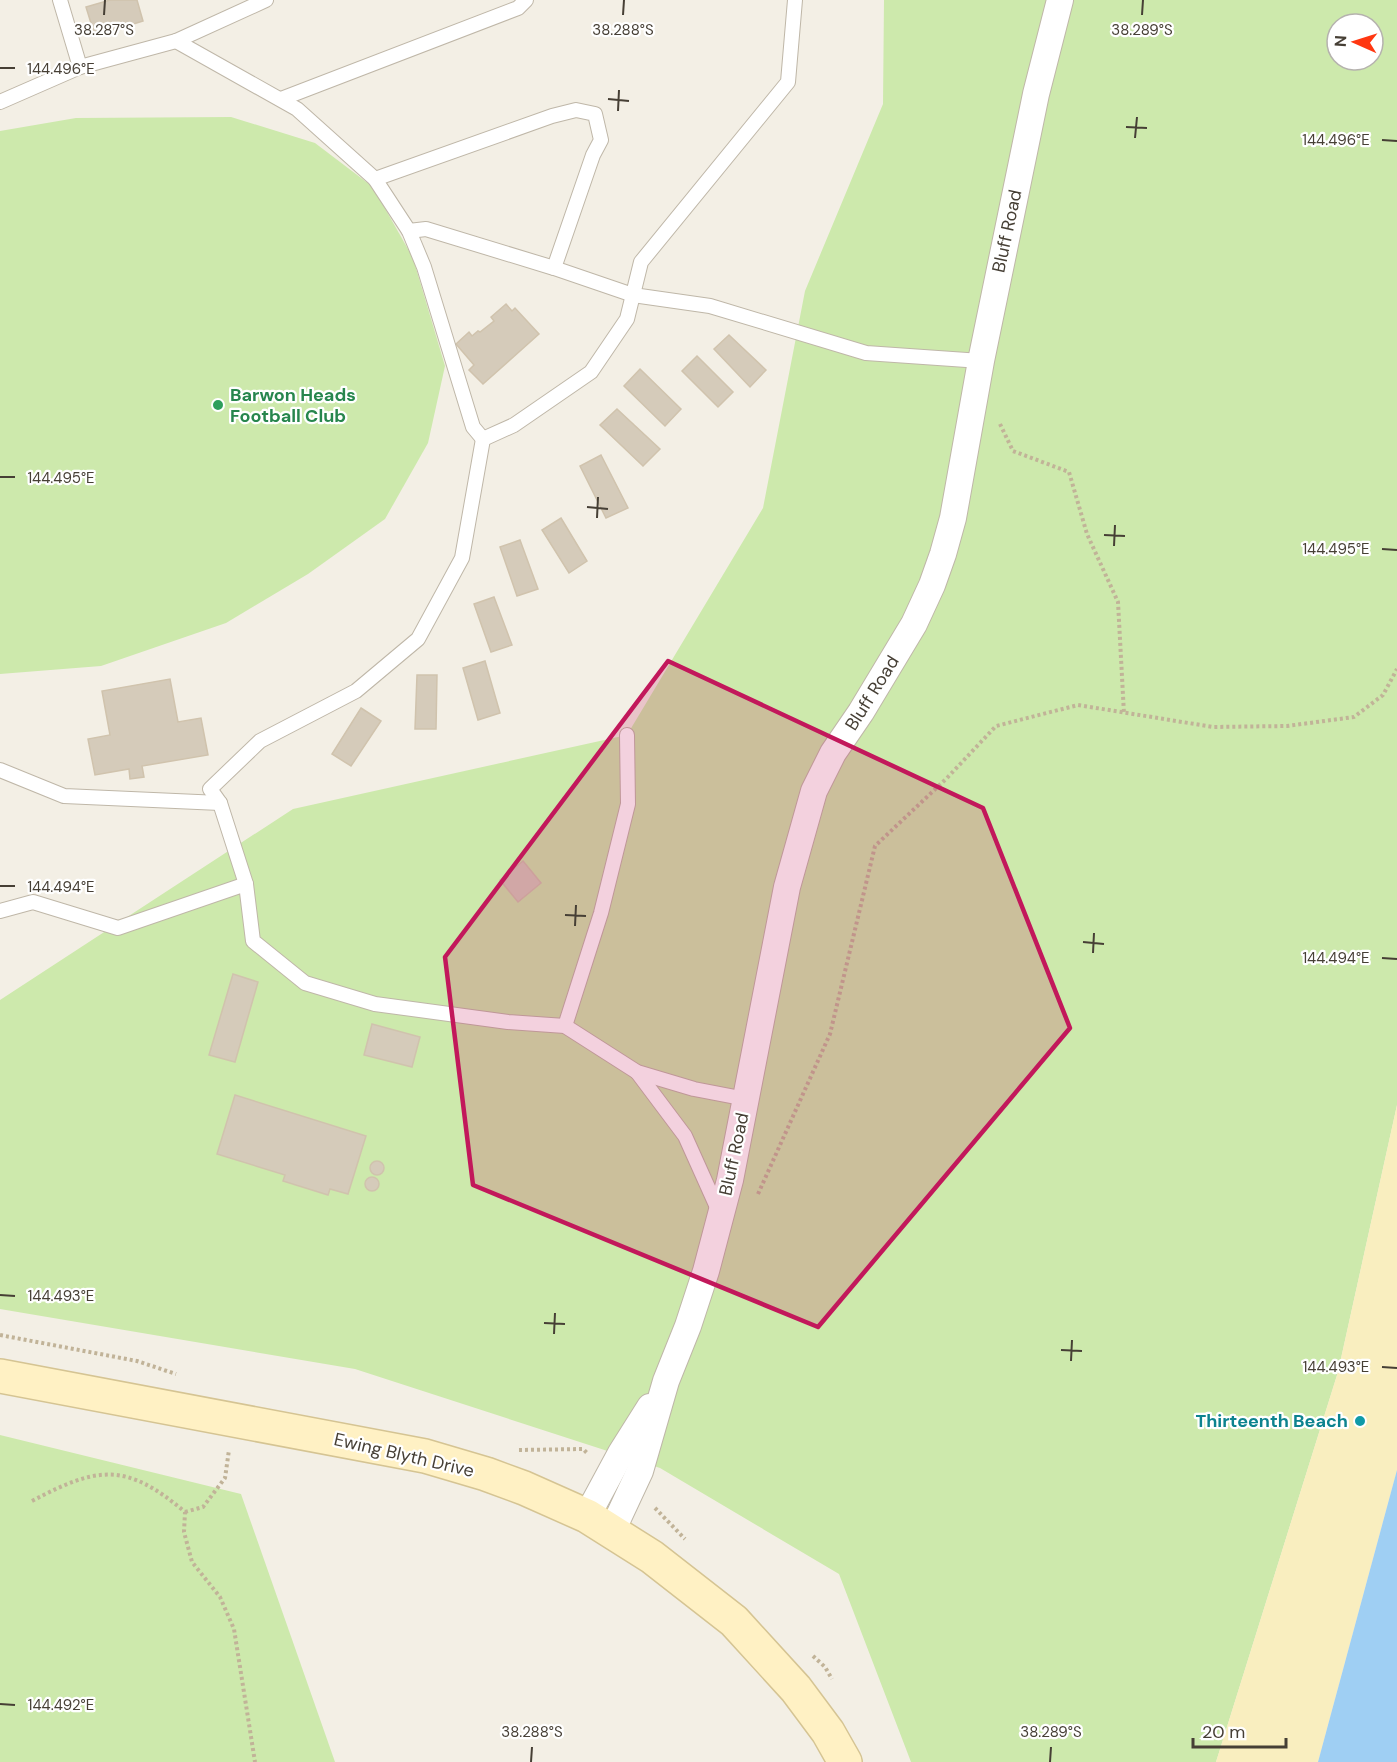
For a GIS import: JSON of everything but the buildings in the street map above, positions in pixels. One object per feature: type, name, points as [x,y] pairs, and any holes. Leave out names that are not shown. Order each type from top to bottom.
[{"type":"street","name":"Bluff Road","points":[[600,1524],[640,1471],[666,1381],[691,1315],[730,1180],[787,887],[814,791],[833,753],[904,641],[933,585],[953,518],[981,361],[1036,94],[1060,0]]},
{"type":"street","name":"Ewing Blyth Drive","points":[[0,1376],[234,1422],[425,1456],[486,1474],[600,1524],[652,1557],[734,1621],[796,1689],[828,1732],[845,1762]]},
{"type":"lane","points":[[60,0],[81,66]]},
{"type":"lane","points":[[0,102],[81,66],[176,41],[266,0]]},
{"type":"lane","points":[[281,99],[518,8],[526,0]]},
{"type":"lane","points":[[483,439],[514,425],[591,372],[627,319],[641,262],[788,81],[795,0]]},
{"type":"lane","points":[[176,41],[297,109],[375,179],[409,231],[424,267],[473,427],[483,439],[462,558],[418,639],[356,691],[260,741],[210,789],[220,803],[246,884],[253,941],[305,983],[375,1004],[508,1022],[565,1026],[637,1072],[694,1089],[746,1100]]},
{"type":"lane","points":[[375,179],[552,116],[576,111],[595,114],[601,140],[593,155],[554,268]]},
{"type":"lane","points":[[409,231],[426,230],[554,268],[633,295],[710,306],[866,353],[981,361]]},
{"type":"lane","points":[[565,1026],[601,913],[628,804],[627,735]]},
{"type":"lane","points":[[0,770],[64,796],[220,803]]},
{"type":"lane","points":[[0,910],[33,902],[118,928],[246,884]]},
{"type":"lane","points":[[637,1072],[685,1136],[720,1215]]},
{"type":"path","points":[[998,419],[1013,451],[1069,472],[1087,534],[1118,602],[1124,714]]},
{"type":"path","points":[[755,1201],[830,1034],[875,846],[947,778],[996,726],[1078,705],[1213,727],[1287,726],[1354,717],[1383,695],[1397,669]]},
{"type":"path","points":[[185,1512],[203,1507],[225,1478],[234,1422]]},
{"type":"path","points":[[32,1501],[67,1482],[98,1474],[124,1475],[161,1492],[185,1512]]},
{"type":"path","points":[[650,1503],[691,1545]]},
{"type":"path","points":[[185,1512],[184,1532],[192,1563],[220,1597],[234,1629],[255,1762]]},
{"type":"highlighted area","points":[[668,661],[983,808],[1070,1028],[818,1327],[473,1185],[445,957]]},
{"type":"green space","points":[[884,0],[1397,0],[1397,1105],[1338,1372],[1216,1762],[911,1762],[839,1574],[660,1468],[355,1369],[0,1309],[0,1000],[293,809],[627,735],[763,508],[805,291],[883,104]]},
{"type":"green space","name":"Barwon Heads Football Club","points":[[231,117],[315,143],[373,187],[413,258],[445,366],[428,443],[385,519],[308,574],[226,623],[101,666],[0,674],[0,131],[76,118]]},
{"type":"green space","points":[[0,1435],[241,1494],[335,1762],[0,1762]]},
{"type":"sand","name":"Thirteenth Beach","points":[[1397,1105],[1397,1470],[1318,1762],[1216,1762],[1338,1372]]},
{"type":"water","points":[[1397,1470],[1397,1762],[1318,1762]]},
{"type":"place","name":"Barwon Heads Football Club","points":[[218,405]]},
{"type":"place","name":"Thirteenth Beach","points":[[1360,1421]]}]
